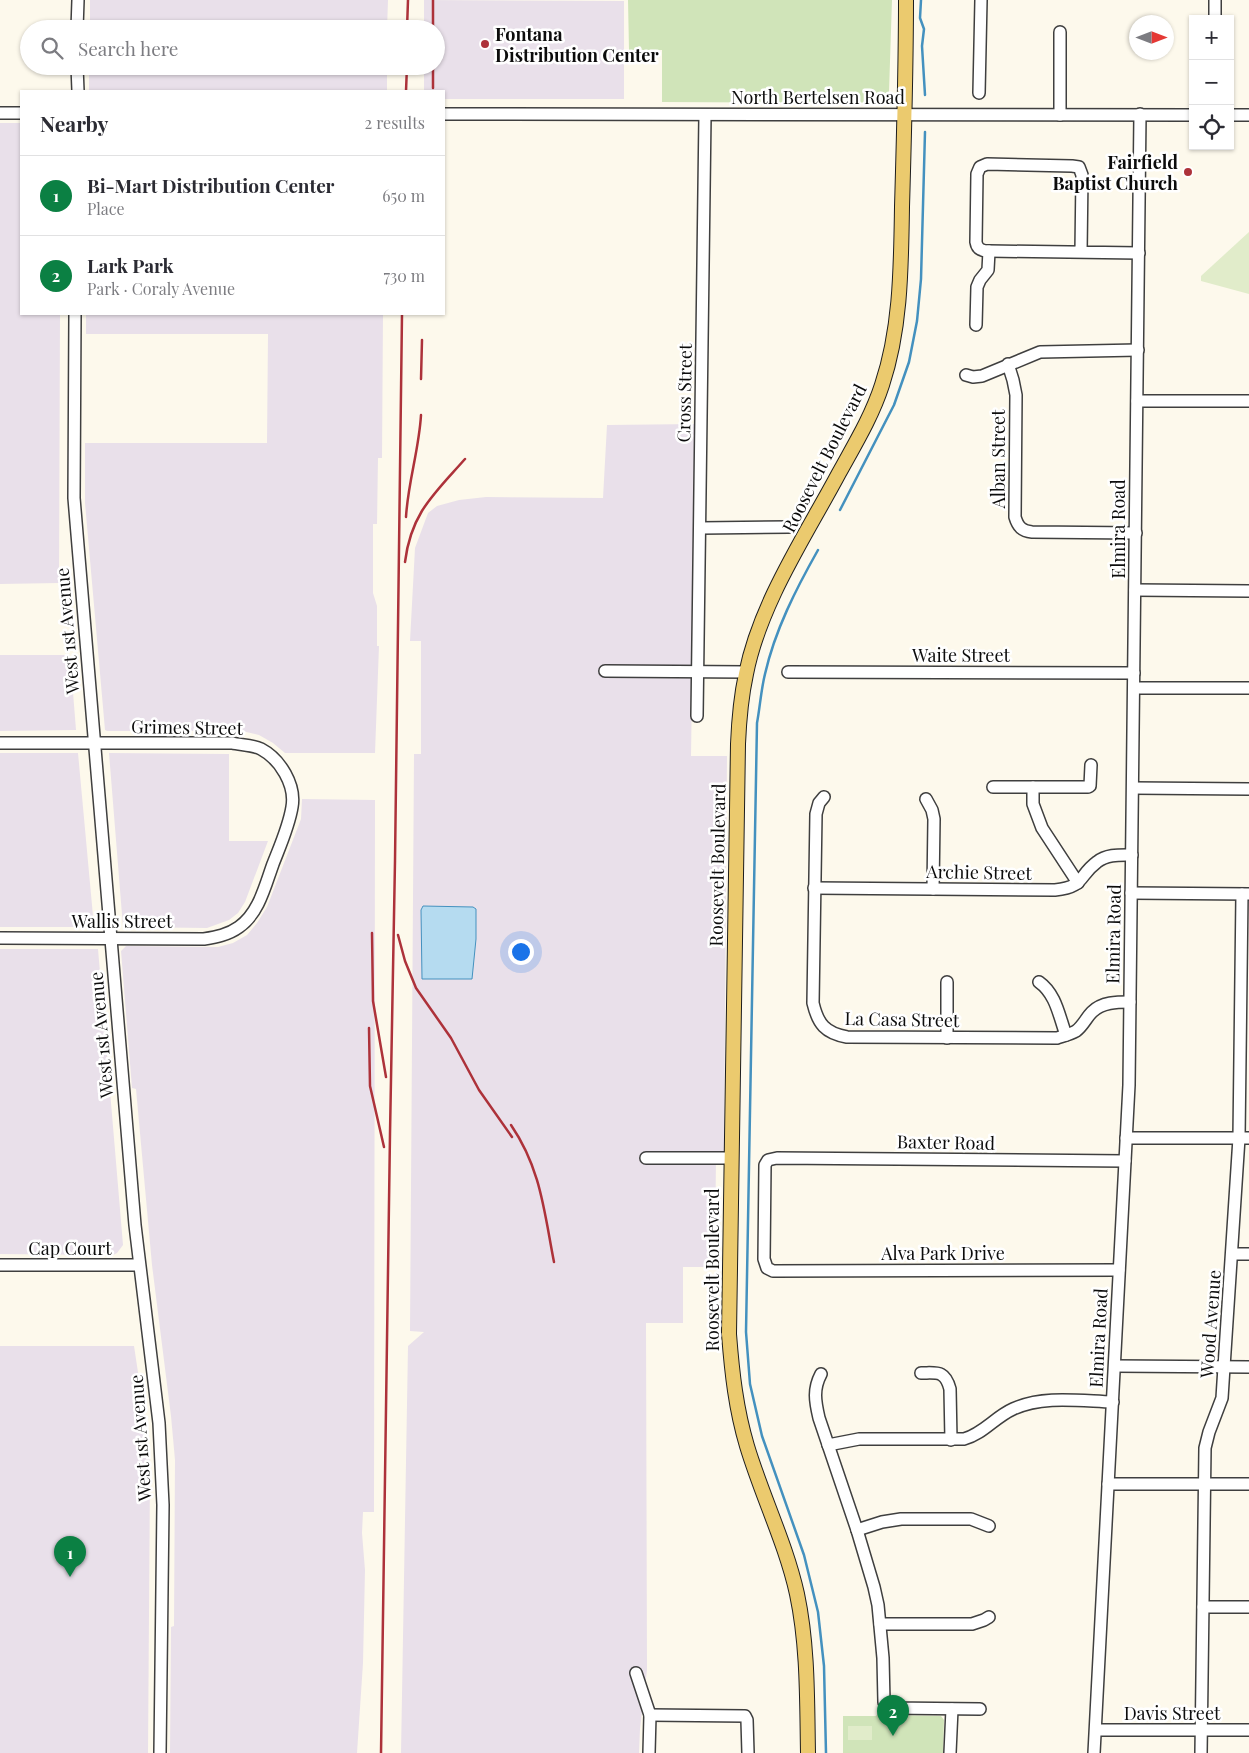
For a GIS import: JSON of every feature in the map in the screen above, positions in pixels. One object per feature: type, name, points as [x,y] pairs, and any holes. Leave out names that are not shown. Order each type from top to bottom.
[{"type":"main road","name":"Roosevelt Boulevard","points":[[808,1753],[806,1662],[803,1628],[796,1593],[747,1447],[737,1408],[729,1334],[740,708],[746,672],[760,628],[775,592],[867,420],[882,386],[891,356],[896,329],[901,264],[906,0]]},
{"type":"street","points":[[77,20],[78,0]]},
{"type":"street","points":[[980,93],[981,0]]},
{"type":"street","points":[[1215,0],[1215,15]]},
{"type":"street","points":[[1060,32],[1060,114]]},
{"type":"street","points":[[78,75],[78,90]]},
{"type":"street","points":[[0,113],[20,113]]},
{"type":"street","name":"North Bertelsen Road","points":[[445,114],[1189,114]]},
{"type":"street","name":"Cross Street","points":[[697,716],[705,114]]},
{"type":"street","name":"Elmira Road","points":[[1094,1753],[1129,1085],[1140,114]]},
{"type":"street","points":[[1234,115],[1249,115]]},
{"type":"street","points":[[1081,252],[1082,175],[1080,169],[1072,166],[986,164],[980,166],[977,174],[976,242],[980,249],[989,251],[1139,253]]},
{"type":"street","points":[[976,325],[977,287],[988,270],[989,251]]},
{"type":"street","name":"West 1st Avenue","points":[[75,315],[74,498],[139,1265],[159,1423],[162,1464],[160,1753]]},
{"type":"street","points":[[966,375],[973,377],[982,376],[1036,353],[1138,350]]},
{"type":"street","name":"Alban Street","points":[[1008,364],[1016,395],[1015,517],[1019,526],[1024,531],[1032,532],[1136,533]]},
{"type":"street","points":[[1137,401],[1249,401]]},
{"type":"street","points":[[700,528],[789,527]]},
{"type":"street","points":[[1135,590],[1249,591]]},
{"type":"street","points":[[605,671],[746,672]]},
{"type":"street","name":"Waite Street","points":[[788,672],[1134,673]]},
{"type":"street","points":[[1134,688],[1249,688]]},
{"type":"street","name":"Grimes Street","points":[[0,743],[232,743],[260,749],[272,756],[283,770],[290,788],[293,804],[289,821],[261,897],[254,910],[240,926]]},
{"type":"street","points":[[993,787],[1088,787],[1090,786],[1091,765]]},
{"type":"street","points":[[1033,787],[1033,804],[1045,834],[1078,883],[1096,862],[1101,859],[1114,855],[1132,855]]},
{"type":"street","points":[[1132,788],[1249,789]]},
{"type":"street","name":"La Casa Street","points":[[824,797],[819,803],[816,814],[813,1003],[820,1023],[832,1033],[847,1037],[1049,1039],[1074,1032],[1099,1007],[1115,1002],[1130,1002]]},
{"type":"street","points":[[926,799],[934,819],[933,889]]},
{"type":"street","name":"Archie Street","points":[[814,888],[1055,890],[1072,887],[1078,883]]},
{"type":"street","points":[[1131,893],[1246,894]]},
{"type":"street","name":"Wood Avenue","points":[[1202,1753],[1205,1448],[1222,1398],[1232,1254],[1244,1138],[1246,894]]},
{"type":"street","name":"Wallis Street","points":[[0,938],[204,939],[229,934],[240,926]]},
{"type":"street","points":[[947,982],[947,1038]]},
{"type":"street","points":[[1039,982],[1050,991],[1066,1035]]},
{"type":"street","points":[[1126,1138],[1244,1138]]},
{"type":"street","points":[[646,1158],[732,1158]]},
{"type":"street","name":"Baxter Road","points":[[767,1268],[764,1259],[765,1165],[768,1160],[777,1158],[1125,1161]]},
{"type":"street","points":[[1232,1254],[1249,1254]]},
{"type":"street","name":"Cap Court","points":[[0,1265],[139,1265]]},
{"type":"street","name":"Alva Park Drive","points":[[767,1268],[776,1271],[1120,1270]]},
{"type":"street","points":[[1114,1366],[1249,1367]]},
{"type":"street","points":[[921,1373],[939,1373],[948,1382],[950,1389],[951,1440]]},
{"type":"street","points":[[821,1374],[815,1393],[816,1405],[872,1577],[880,1624],[883,1658],[883,1697],[886,1706],[890,1708],[980,1709]]},
{"type":"street","points":[[828,1445],[859,1439],[964,1439],[974,1436],[999,1416],[1014,1408],[1031,1403],[1050,1401],[1113,1402]]},
{"type":"street","points":[[1108,1484],[1249,1484]]},
{"type":"street","points":[[857,1530],[882,1522],[900,1519],[971,1519],[989,1526]]},
{"type":"street","points":[[1203,1607],[1249,1607]]},
{"type":"street","points":[[880,1624],[972,1624],[989,1616]]},
{"type":"street","points":[[636,1673],[650,1715],[649,1753]]},
{"type":"street","points":[[950,1753],[952,1709]]},
{"type":"street","points":[[650,1715],[742,1715],[747,1720],[748,1753]]},
{"type":"street","name":"Davis Street","points":[[1096,1730],[1249,1730]]},
{"type":"shaded area","points":[[90,0],[388,0],[387,20],[90,20]]},
{"type":"shaded area","points":[[424,0],[624,1],[624,99],[445,99],[445,90],[424,90],[424,75],[445,75],[445,20],[424,20]]},
{"type":"shaded area","points":[[89,75],[387,75],[387,90],[89,90]]},
{"type":"shaded area","points":[[0,123],[20,123],[20,315],[60,315],[59,583],[0,584]]},
{"type":"shaded area","points":[[86,315],[383,315],[382,458],[378,458],[377,524],[373,524],[373,593],[377,606],[377,646],[379,646],[375,753],[285,753],[259,735],[242,731],[105,730],[85,503],[85,443],[267,443],[268,334],[86,334]]},
{"type":"shaded area","points":[[696,424],[691,756],[727,756],[724,1153],[716,1153],[715,1267],[683,1267],[683,1323],[646,1323],[647,1670],[639,1753],[401,1753],[408,1346],[424,1332],[410,1331],[414,754],[421,754],[421,641],[410,641],[415,548],[428,513],[437,506],[459,500],[486,497],[603,498],[607,425]]},
{"type":"shaded area","points":[[0,655],[70,655],[76,730],[0,731]]},
{"type":"shaded area","points":[[0,753],[78,753],[94,927],[0,927]]},
{"type":"shaded area","points":[[109,753],[229,754],[229,841],[268,841],[245,902],[238,913],[229,920],[207,928],[123,927]]},
{"type":"shaded area","points":[[302,799],[375,800],[374,1512],[363,1512],[362,1533],[365,1570],[363,1663],[357,1753],[170,1753],[171,1627],[174,1626],[175,1460],[152,1265],[136,1089],[132,1088],[121,951],[126,946],[218,947],[233,943],[247,935],[267,907],[301,819]]},
{"type":"shaded area","points":[[0,949],[98,949],[123,1245],[113,1255],[0,1254]]},
{"type":"shaded area","points":[[0,1346],[134,1346],[149,1445],[150,1473],[148,1753],[0,1753]]},
{"type":"green space","points":[[628,0],[892,0],[889,92],[881,99],[869,103],[662,102],[662,50],[629,50]]},
{"type":"green space","points":[[1249,232],[1249,294],[1201,281],[1201,276]]},
{"type":"green space","points":[[879,1712],[885,1715],[941,1716],[944,1720],[943,1753],[843,1753],[843,1716],[876,1716]]},
{"type":"green space","points":[[848,1726],[872,1726],[872,1740],[848,1740]]},
{"type":"water","points":[[423,906],[473,907],[476,909],[476,939],[472,979],[422,979],[421,910]]},
{"type":"waterway","points":[[921,0],[920,18],[924,29],[922,46],[925,95]]},
{"type":"waterway","points":[[840,510],[894,405],[909,362],[917,321],[921,279],[925,132]]},
{"type":"waterway","points":[[818,550],[794,595],[774,642],[764,680],[757,723],[746,1332],[750,1384],[762,1436],[804,1555],[818,1612],[824,1666],[826,1753]]},
{"type":"railway","points":[[407,20],[408,0]]},
{"type":"railway","points":[[433,0],[433,20]]},
{"type":"railway","points":[[406,90],[407,75]]},
{"type":"railway","points":[[433,75],[433,88]]},
{"type":"railway","points":[[381,1753],[402,315]]},
{"type":"railway","points":[[421,379],[422,340]]},
{"type":"railway","points":[[406,517],[421,415]]},
{"type":"railway","points":[[405,562],[408,545],[418,517],[434,494],[465,459]]},
{"type":"railway","points":[[372,933],[373,1001],[386,1077]]},
{"type":"railway","points":[[398,935],[405,961],[416,988],[451,1038],[479,1090],[512,1137]]},
{"type":"railway","points":[[369,1028],[370,1086],[384,1147]]},
{"type":"railway","points":[[511,1125],[521,1141],[535,1174],[544,1208],[554,1262]]},
{"type":"place","name":"Fontana Distribution Center","points":[[485,44]]},
{"type":"place","name":"Fairfield Baptist Church","points":[[1188,172]]},
{"type":"place","name":"Bi-Mart Distribution Center","points":[[70,1577]]},
{"type":"place","name":"Lark Park","points":[[893,1736]]}]
